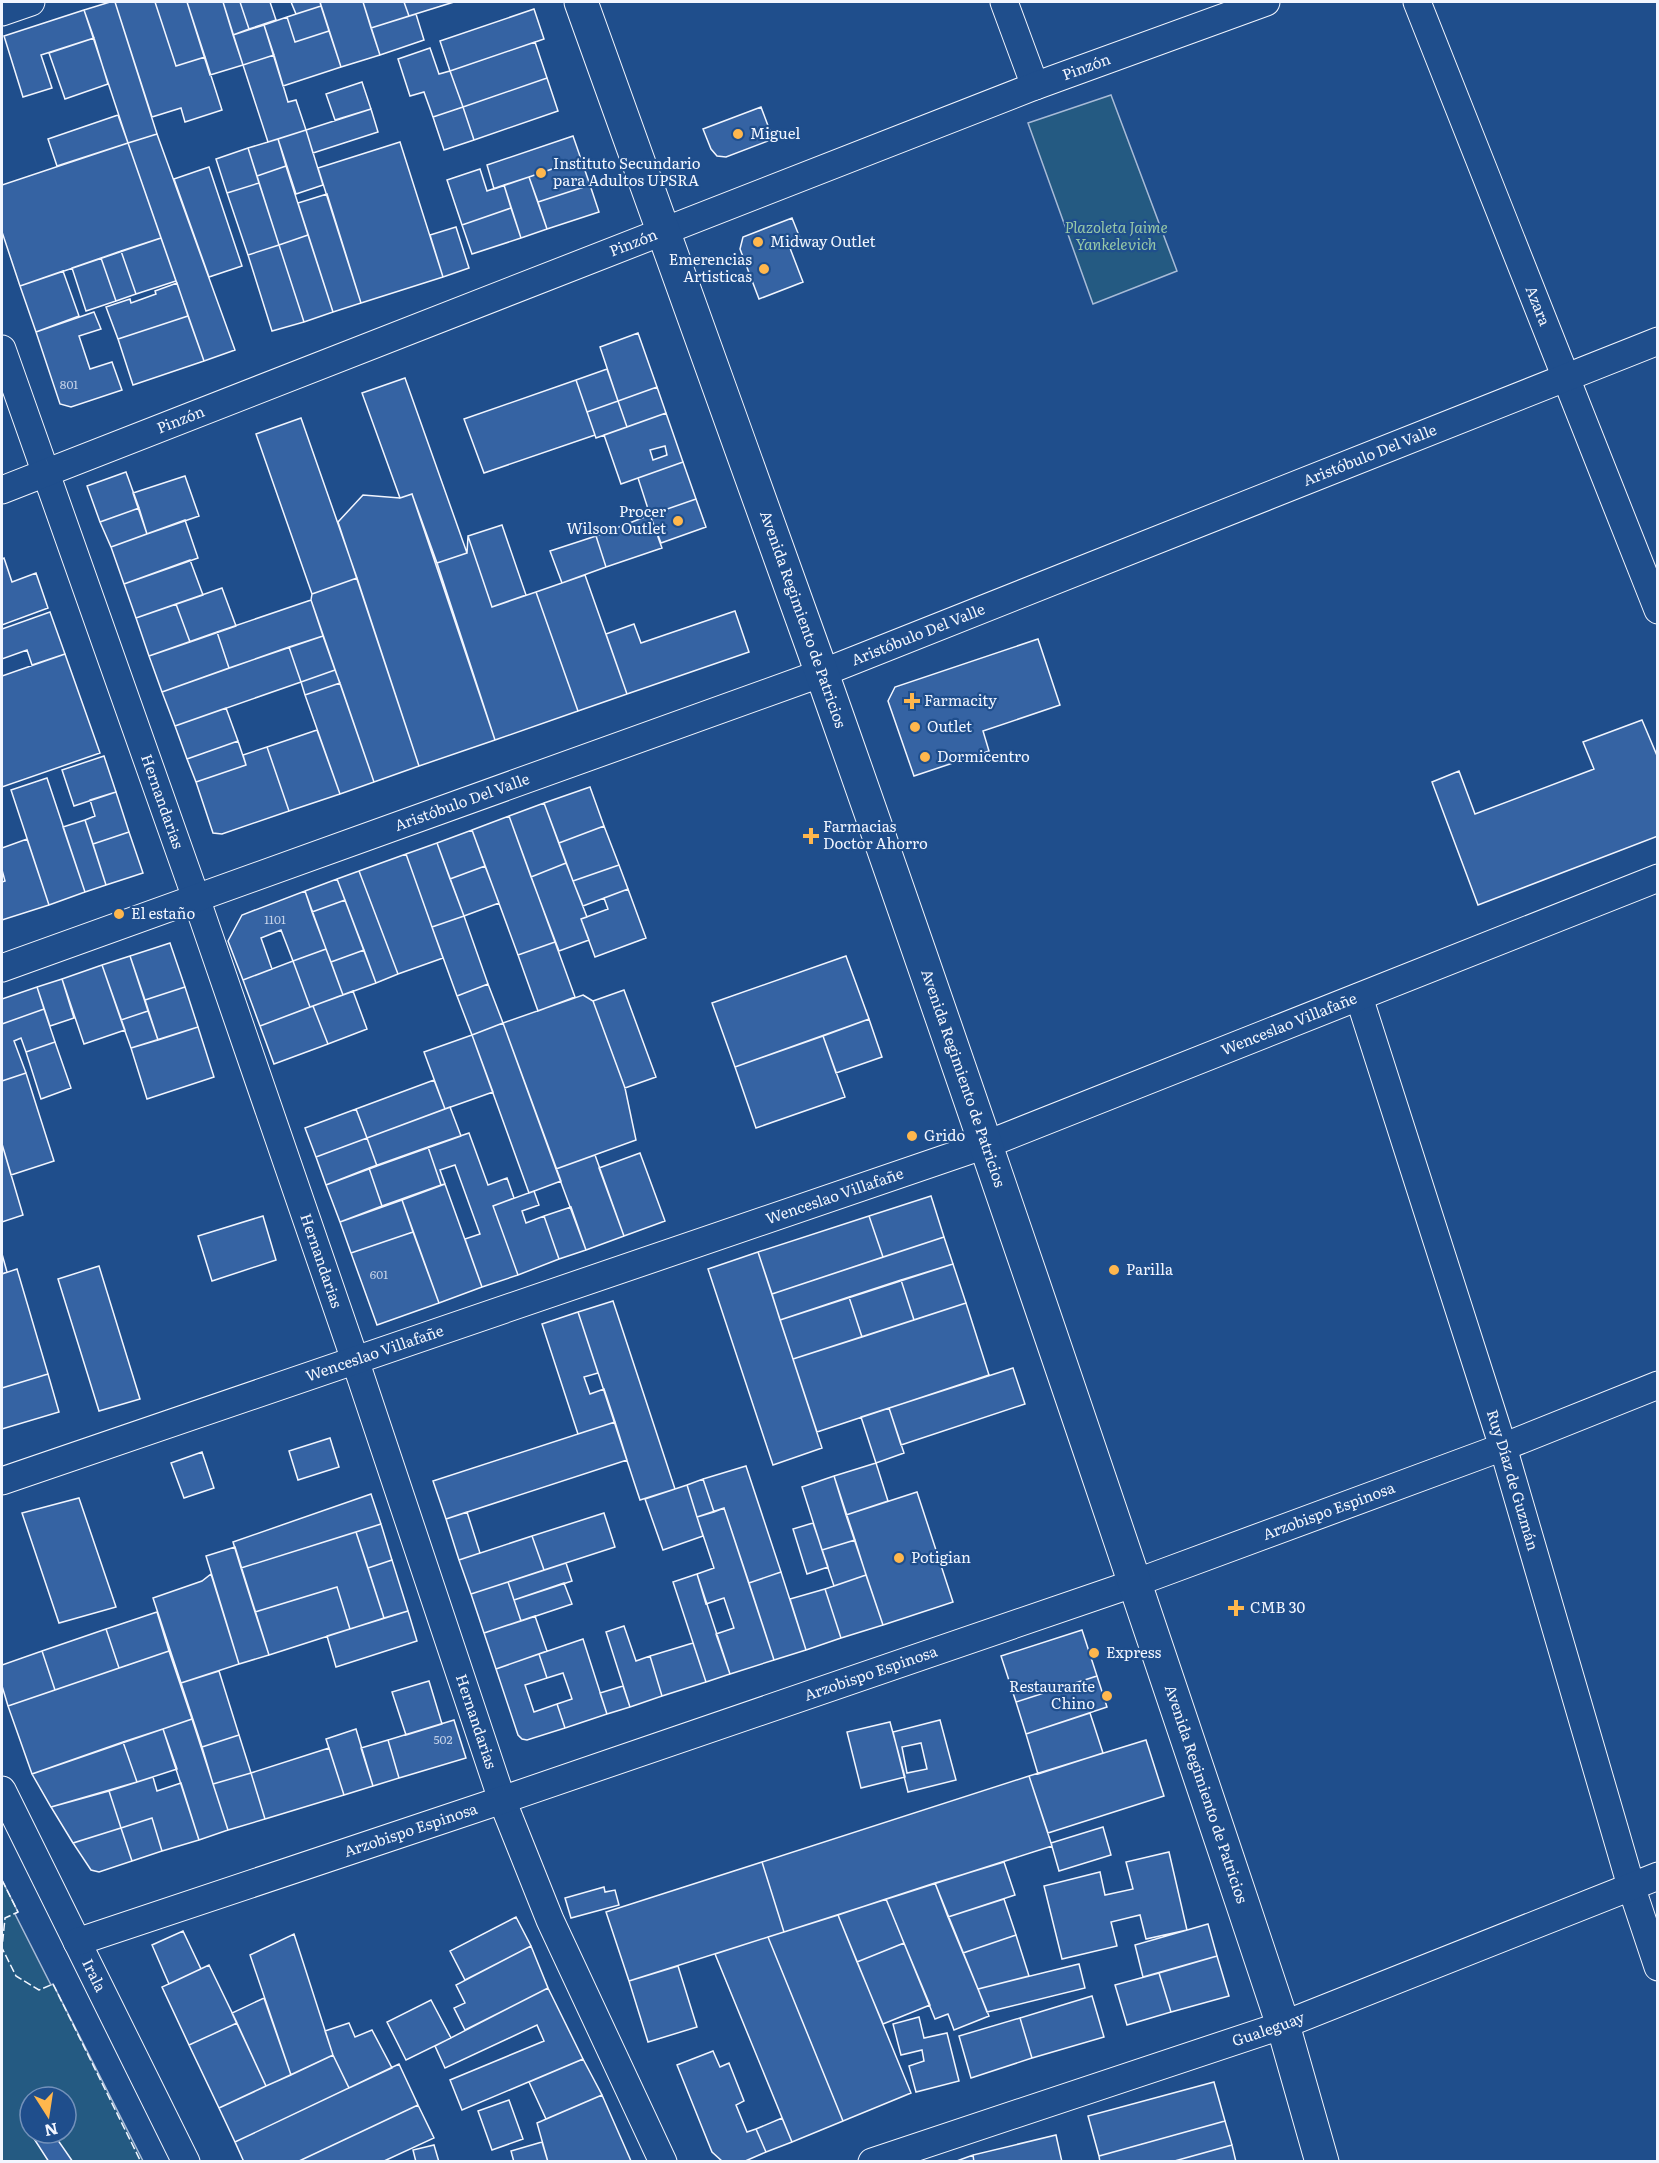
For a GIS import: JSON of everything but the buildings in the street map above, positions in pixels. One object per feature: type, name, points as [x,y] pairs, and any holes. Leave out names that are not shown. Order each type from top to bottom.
[{"type":"main road","name":"Avenida Regimiento de Patricios","points":[[581,2],[662,233],[755,483],[985,1145],[1283,2025],[1322,2162]]},
{"type":"street","points":[[2,12],[31,2]]},
{"type":"street","points":[[1004,2],[1035,86]]},
{"type":"street","name":"Pinzón","points":[[2,490],[1035,86],[1266,2]]},
{"type":"street","name":"Azara","points":[[1417,2],[1658,610]]},
{"type":"street","name":"Aristóbulo Del Valle","points":[[2,968],[822,673],[1658,341]]},
{"type":"street","name":"Hernandarias","points":[[2,349],[196,898],[355,1360],[502,1800],[550,1920],[663,2162]]},
{"type":"street","name":"Wenceslao Villafañe","points":[[2,1481],[985,1145],[1658,878]]},
{"type":"street","name":"Ruy Díaz de Guzmán","points":[[1359,997],[1503,1447],[1631,1886],[1658,1967]]},
{"type":"street","name":"Arzobispo Espinosa","points":[[77,1942],[502,1800],[1135,1583],[1503,1447],[1658,1385]]},
{"type":"street","name":"Irala","points":[[2,1790],[186,2162]]},
{"type":"street","name":"Gualeguay","points":[[872,2162],[1283,2025],[1658,1876]]},
{"type":"green space","name":"Plazoleta Jaime Yankelevich","points":[[1111,95],[1177,271],[1093,304],[1028,123]]},
{"type":"green space","points":[[2,1880],[18,1912],[15,1914],[143,2161],[2,2161]]},
{"type":"fence","points":[[2,1880],[18,1912],[5,1918],[2,1948],[16,1976],[39,1990],[53,1984],[141,2162]]},
{"type":"place","name":"Miguel","points":[[738,134]]},
{"type":"place","name":"Instituto Secundario para Adultos UPSRA","points":[[541,173]]},
{"type":"place","name":"Midway Outlet","points":[[758,242]]},
{"type":"place","name":"Emerencias Artisticas","points":[[764,269]]},
{"type":"place","name":"Procer Wilson Outlet","points":[[678,521]]},
{"type":"place","name":"Farmacity","points":[[912,701]]},
{"type":"place","name":"Outlet","points":[[915,727]]},
{"type":"place","name":"Dormicentro","points":[[925,757]]},
{"type":"place","name":"Farmacias Doctor Ahorro","points":[[811,836]]},
{"type":"place","name":"El estaño","points":[[119,914]]},
{"type":"place","name":"Grido","points":[[912,1136]]},
{"type":"place","name":"Parilla","points":[[1114,1270]]},
{"type":"place","name":"Potigian","points":[[899,1558]]},
{"type":"place","name":"CMB 30","points":[[1236,1608]]},
{"type":"place","name":"Express","points":[[1094,1653]]},
{"type":"place","name":"Restaurante Chino","points":[[1107,1696]]}]
